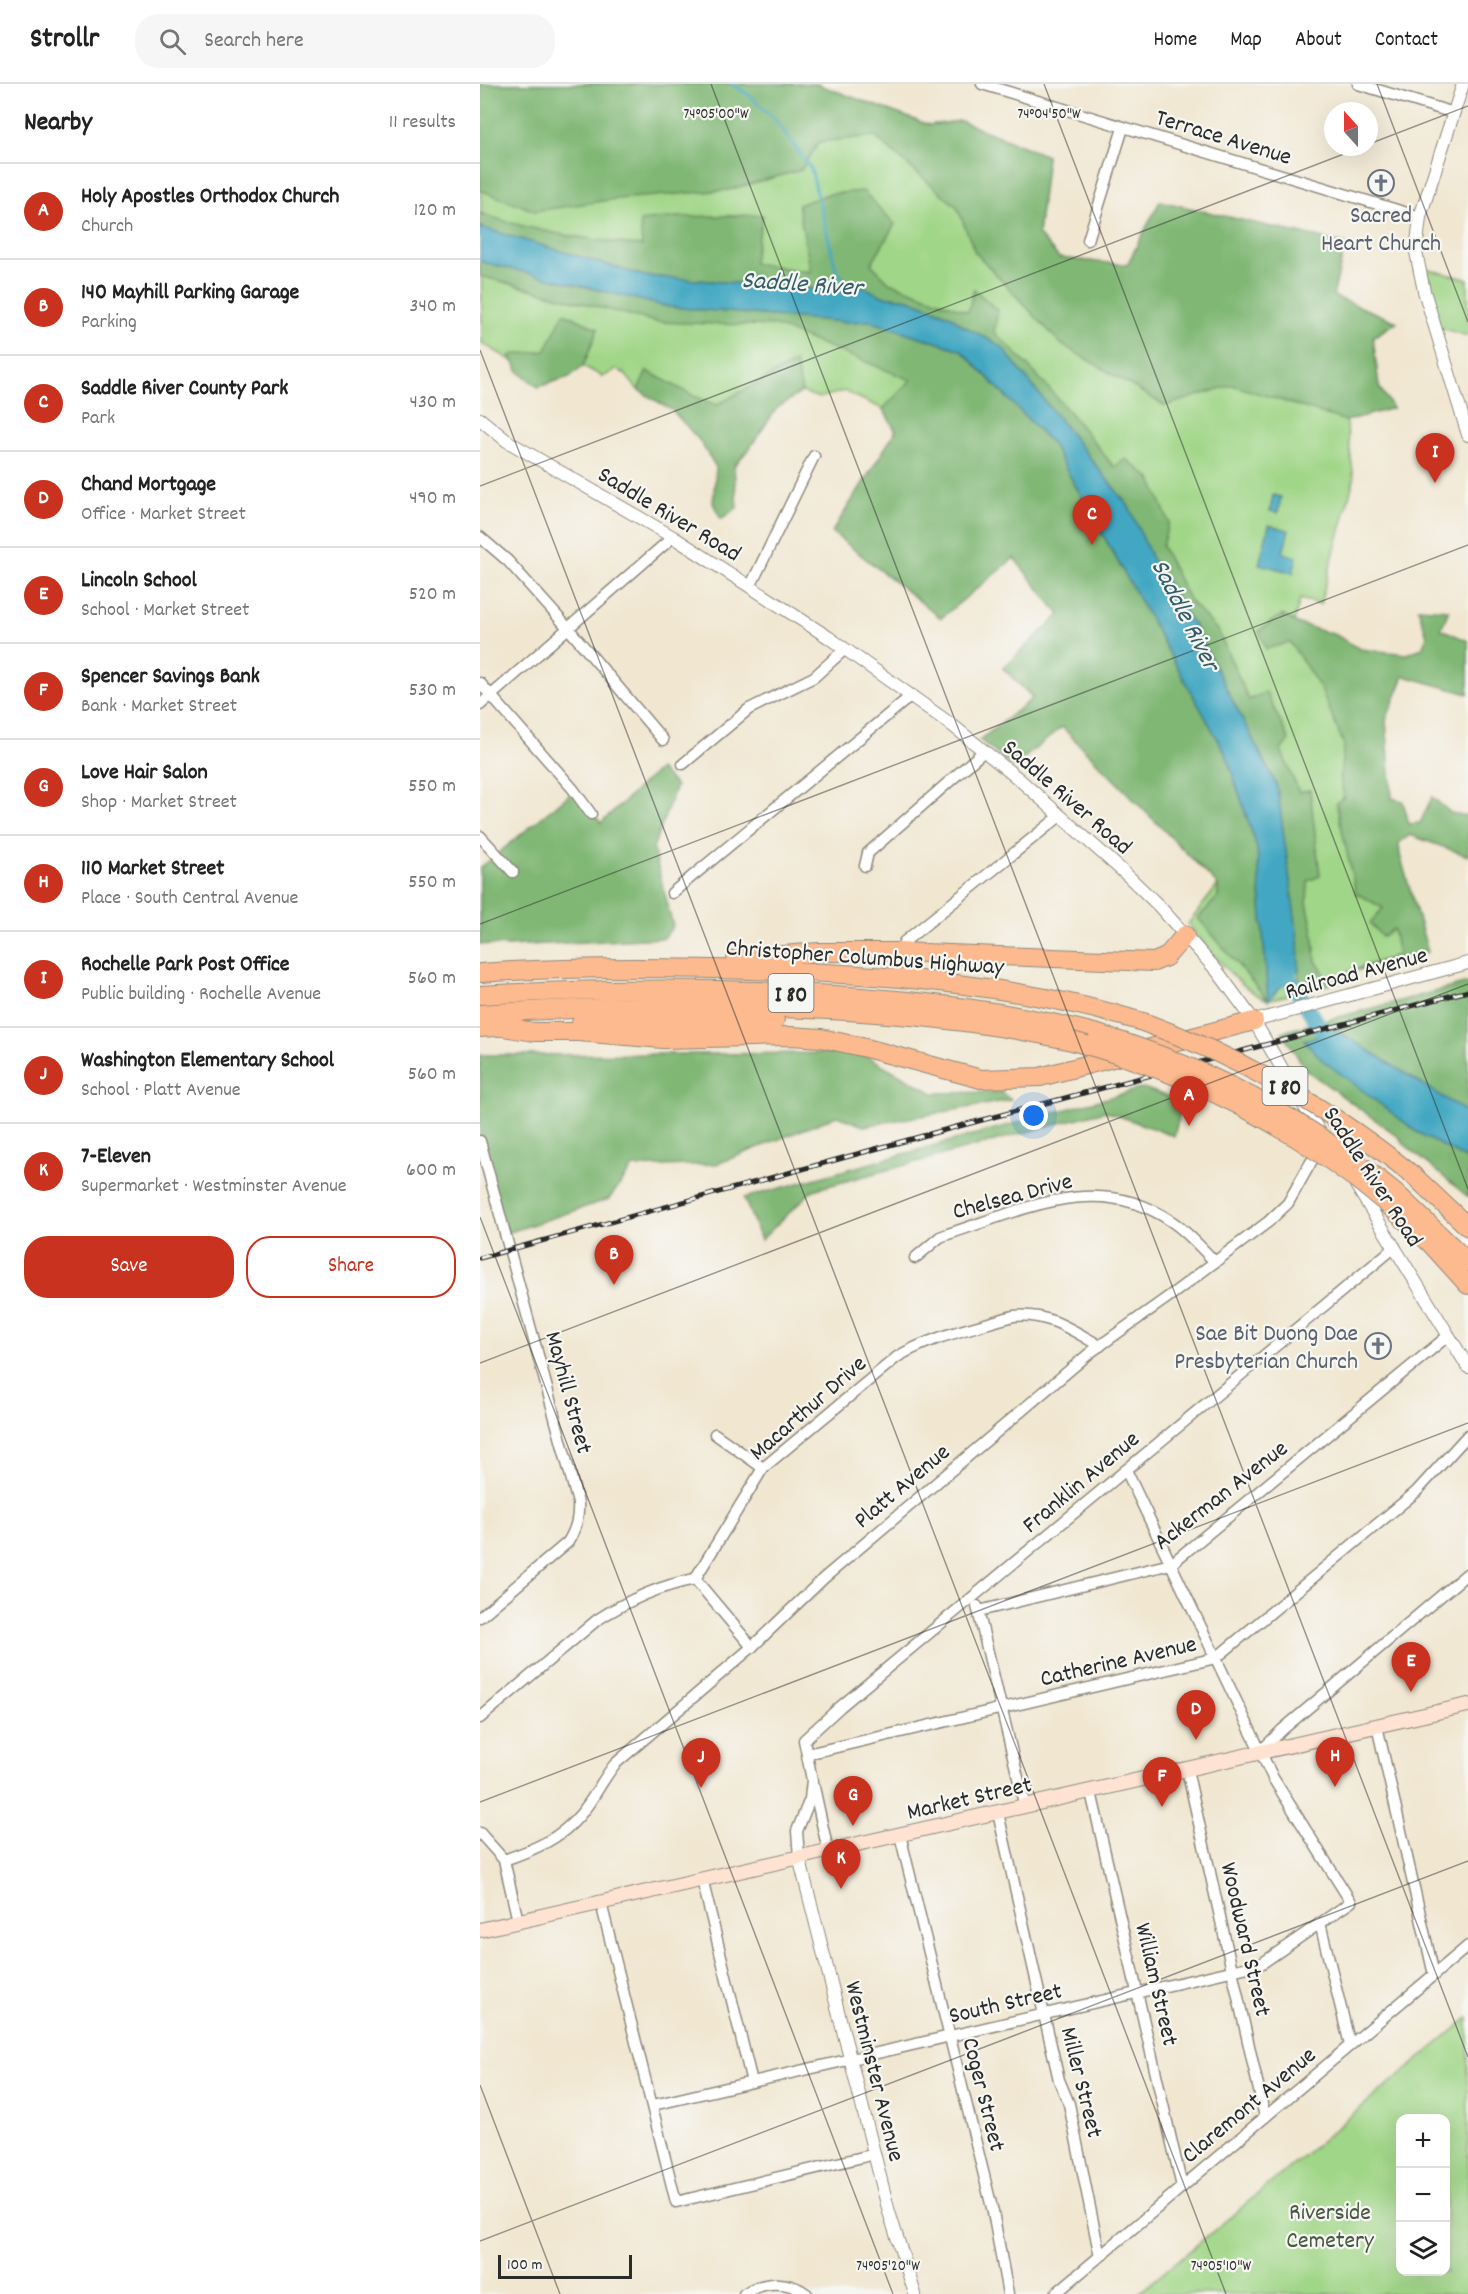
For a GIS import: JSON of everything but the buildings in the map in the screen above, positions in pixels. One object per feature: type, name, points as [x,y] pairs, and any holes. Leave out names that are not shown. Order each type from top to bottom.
[{"type":"highway","points":[[643,968],[819,952],[900,952],[1154,962],[1166,957],[1185,936]]},
{"type":"highway","name":"Christopher Columbus Highway","points":[[480,972],[570,968],[823,972],[945,982],[1055,999],[1143,1022],[1221,1053],[1279,1083],[1344,1123],[1414,1176],[1468,1227]]},
{"type":"highway","name":"Christopher Columbus Highway","points":[[480,995],[648,989],[819,994],[979,1009],[1042,1020],[1098,1034],[1155,1052],[1245,1092],[1329,1142],[1391,1198],[1468,1262]]},
{"type":"highway","name":"Christopher Columbus Highway","points":[[480,1014],[584,1008],[734,1007],[851,1011],[939,1018],[1016,1029],[1072,1041],[1150,1065],[1237,1104],[1319,1151],[1391,1198],[1468,1285]]},
{"type":"highway","points":[[480,1028],[648,1021],[939,1018]]},
{"type":"highway","points":[[503,1027],[534,1032],[578,1032],[663,1039],[791,1036],[821,1038],[981,1079],[1005,1080],[1040,1077],[1254,1021]]},
{"type":"main road","name":"Market Street","points":[[480,1930],[1468,1705]]},
{"type":"street","name":"Terrace Avenue","points":[[982,84],[1420,217]]},
{"type":"street","points":[[1358,84],[1454,113]]},
{"type":"street","points":[[1463,84],[1420,217],[1416,248],[1418,267],[1468,435]]},
{"type":"street","points":[[1088,240],[1124,128]]},
{"type":"street","name":"Saddle River Road","points":[[480,419],[528,454],[673,537],[912,695],[984,751],[1127,875],[1218,972],[1254,1021],[1327,1144],[1368,1202],[1468,1367]]},
{"type":"street","points":[[750,587],[814,456]]},
{"type":"street","points":[[480,537],[508,561],[663,740]]},
{"type":"street","points":[[480,705],[673,537]]},
{"type":"street","points":[[683,764],[749,709],[814,677],[845,649]]},
{"type":"street","points":[[480,682],[573,789],[591,814]]},
{"type":"street","points":[[672,893],[912,695]]},
{"type":"street","points":[[865,866],[868,852],[984,751]]},
{"type":"street","points":[[904,942],[1060,816]]},
{"type":"street","points":[[480,836],[513,872]]},
{"type":"street","name":"Railroad Avenue","points":[[1254,1021],[1468,963]]},
{"type":"street","name":"Mayhill Street","points":[[480,1141],[579,1514],[574,1533],[568,1542],[480,1617]]},
{"type":"street","name":"Platt Avenue","points":[[504,1860],[542,1846],[569,1827],[581,1814],[615,1764],[752,1647],[824,1578],[1100,1346],[1268,1222],[1285,1206],[1311,1162],[1327,1144]]},
{"type":"street","name":"Chelsea Drive","points":[[915,1258],[940,1237],[948,1234],[1058,1199],[1094,1195],[1123,1199],[1157,1213],[1173,1222],[1215,1262]]},
{"type":"street","name":"Franklin Avenue","points":[[807,1754],[804,1740],[1395,1247]]},
{"type":"street","name":"Macarthur Drive","points":[[695,1579],[763,1468],[897,1357],[930,1340],[1024,1315],[1049,1318],[1100,1346]]},
{"type":"street","name":"Ackerman Avenue","points":[[979,1611],[1171,1564],[1449,1335]]},
{"type":"street","points":[[715,1434],[763,1468]]},
{"type":"street","name":"Catherine Avenue","points":[[807,1754],[1216,1659],[1416,1492],[1468,1435]]},
{"type":"street","points":[[1126,1470],[1260,1752],[1282,1730],[1468,1574]]},
{"type":"street","points":[[480,1718],[597,1620],[617,1607],[656,1589],[695,1579],[752,1647]]},
{"type":"street","points":[[975,1596],[1025,1807]]},
{"type":"street","points":[[1377,1726],[1434,1975]]},
{"type":"street","name":"South Street","points":[[653,2105],[1261,1964],[1351,1902],[1273,1778],[1260,1752]]},
{"type":"street","points":[[807,1754],[828,1851]]},
{"type":"street","name":"Woodward Street","points":[[1187,1770],[1265,2117]]},
{"type":"street","points":[[799,1857],[797,1831],[810,1799],[812,1776]]},
{"type":"street","name":"William Street","points":[[1091,1792],[1182,2187]]},
{"type":"street","name":"Miller Street","points":[[998,1813],[1059,2080],[1070,2104],[1100,2257]]},
{"type":"street","points":[[480,1833],[504,1860],[518,1921]]},
{"type":"street","name":"Coger Street","points":[[900,1835],[993,2212],[1008,2294]]},
{"type":"street","name":"Westminster Avenue","points":[[799,1857],[889,2211],[915,2294]]},
{"type":"street","points":[[702,1879],[752,2082]]},
{"type":"street","points":[[601,1903],[676,2202],[875,2154]]},
{"type":"street","points":[[1320,1923],[1350,2045]]},
{"type":"street","name":"Claremont Avenue","points":[[1055,2294],[1468,1946]]},
{"type":"street","points":[[744,2294],[759,2286],[779,2283],[790,2285],[807,2294]]},
{"type":"green space","points":[[480,84],[816,84],[929,125],[961,121],[1047,156],[1038,234],[1059,258],[1127,265],[1160,201],[1345,244],[1333,296],[1397,322],[1373,337],[1379,387],[1393,408],[1346,421],[1354,479],[1320,604],[1300,599],[1294,621],[1283,616],[1348,731],[1399,955],[1344,973],[1346,981],[1268,1000],[1257,995],[1235,978],[1188,924],[1218,885],[1063,727],[980,740],[1033,698],[1003,668],[1060,615],[1014,557],[941,618],[832,532],[896,431],[883,409],[844,391],[819,398],[802,392],[799,383],[787,383],[740,448],[641,385],[638,390],[625,374],[617,369],[603,377],[583,366],[589,352],[544,380],[482,343]]},
{"type":"green space","points":[[480,84],[816,84],[929,125],[961,121],[1047,156],[1038,234],[1059,258],[1127,265],[1160,201],[1345,244],[1333,296],[1397,322],[1373,337],[1379,387],[1393,408],[1346,421],[1232,385],[1165,406],[1061,344],[975,252],[957,207],[874,136],[819,142],[801,170],[728,190],[616,199],[535,211],[480,190]]},
{"type":"green space","points":[[863,191],[895,224],[871,264],[889,282],[968,312],[974,289],[998,311],[994,332],[1056,397],[1114,467],[1126,459],[1151,479],[1169,522],[1162,546],[1190,601],[1218,631],[1249,700],[1266,692],[1289,740],[1281,750],[1299,792],[1310,790],[1320,876],[1308,881],[1307,902],[1316,961],[1330,982],[1315,986],[1299,982],[1298,940],[1277,786],[1194,626],[1152,559],[1129,507],[1001,346],[962,325],[951,316],[909,299],[882,296],[860,286],[825,290],[645,276],[480,227],[480,213],[540,230],[642,246],[640,221],[677,217],[763,215],[753,263],[811,272],[798,205],[828,194]]},
{"type":"green space","points":[[480,261],[669,307],[844,322],[870,321],[961,350],[1052,444],[1226,754],[1257,848],[1268,1000],[1198,918],[1218,897],[1218,885],[1062,727],[1013,767],[980,740],[1033,698],[1003,668],[1060,615],[1014,558],[941,618],[832,532],[896,431],[883,409],[911,380],[776,326],[656,322],[480,276]]},
{"type":"green space","points":[[1418,267],[1468,279],[1468,336],[1434,326]]},
{"type":"green space","points":[[564,313],[598,329],[583,366],[569,377],[538,387],[519,372],[510,355],[545,351]]},
{"type":"green space","points":[[795,362],[802,392],[777,408],[749,449],[734,466],[737,508],[721,519],[713,503],[716,467],[699,440],[672,410],[638,390],[647,371],[694,396],[717,405]]},
{"type":"green space","points":[[1418,608],[1449,610],[1441,629],[1468,641],[1468,694],[1404,676],[1386,720],[1392,798],[1403,801],[1409,824],[1420,823],[1432,797],[1451,813],[1468,816],[1468,856],[1410,835],[1399,843],[1400,855],[1428,952],[1344,974],[1398,955],[1393,929],[1382,937],[1370,923],[1383,908],[1356,893],[1336,803],[1344,797],[1340,777],[1344,745],[1321,689],[1290,642],[1266,649],[1259,631],[1278,617],[1283,618],[1282,615],[1299,624],[1336,635],[1360,649],[1407,654],[1422,648],[1427,636]]},
{"type":"green space","points":[[659,769],[676,786],[653,848],[673,926],[664,938],[507,946],[480,944],[480,868],[575,790],[601,823]]},
{"type":"green space","points":[[1468,983],[1468,1118],[1417,1132],[1468,1160],[1468,1197],[1404,1144],[1399,1137],[1306,1070],[1282,1032]]},
{"type":"green space","points":[[861,1053],[933,1093],[1001,1092],[1011,1100],[864,1126],[837,1116],[717,1164],[633,1167],[609,1199],[507,1233],[480,1143],[480,1055]]},
{"type":"green space","points":[[1143,1088],[1183,1102],[1174,1136],[1105,1111],[813,1190],[761,1240],[744,1198]]},
{"type":"green space","name":"Riverside Cemetery","points":[[1468,2018],[1468,2294],[1138,2294]]},
{"type":"water","name":"Saddle River","points":[[480,227],[645,276],[825,290],[860,285],[882,296],[909,299],[951,316],[962,325],[1001,346],[1129,507],[1152,559],[1194,626],[1277,786],[1298,940],[1299,969],[1268,1000],[1257,848],[1226,754],[1052,444],[961,350],[870,321],[844,322],[669,307],[482,262],[480,261]]},
{"type":"water","points":[[1273,495],[1281,497],[1278,513],[1270,511]]},
{"type":"water","points":[[1269,525],[1289,530],[1283,553],[1297,557],[1293,573],[1259,564]]},
{"type":"water","points":[[1338,1031],[1468,1113],[1468,1160],[1417,1132],[1321,1059],[1304,1040]]},
{"type":"waterway","points":[[732,84],[749,95],[775,119],[811,169],[836,269],[851,289]]},
{"type":"waterway","name":"Saddle River","points":[[1288,958],[1289,979],[1337,1053]]},
{"type":"railway","points":[[480,1258],[937,1132],[1468,991]]},
{"type":"place","name":"Sacred Heart Church","points":[[1381,183]]},
{"type":"place","name":"Rochelle Park Post Office","points":[[1435,483]]},
{"type":"place","name":"Saddle River County Park","points":[[1092,545]]},
{"type":"place","name":"Holy Apostles Orthodox Church","points":[[1189,1126]]},
{"type":"place","name":"140 Mayhill Parking Garage","points":[[614,1285]]},
{"type":"place","name":"Sae Bit Duong Dae Presbyterian Church","points":[[1378,1346]]},
{"type":"place","name":"Lincoln School","points":[[1411,1692]]},
{"type":"place","name":"Chand Mortgage","points":[[1196,1740]]},
{"type":"place","name":"110 Market Street","points":[[1335,1787]]},
{"type":"place","name":"Washington Elementary School","points":[[701,1788]]},
{"type":"place","name":"Spencer Savings Bank","points":[[1162,1807]]},
{"type":"place","name":"Love Hair Salon","points":[[853,1826]]},
{"type":"place","name":"7-Eleven","points":[[841,1889]]}]
